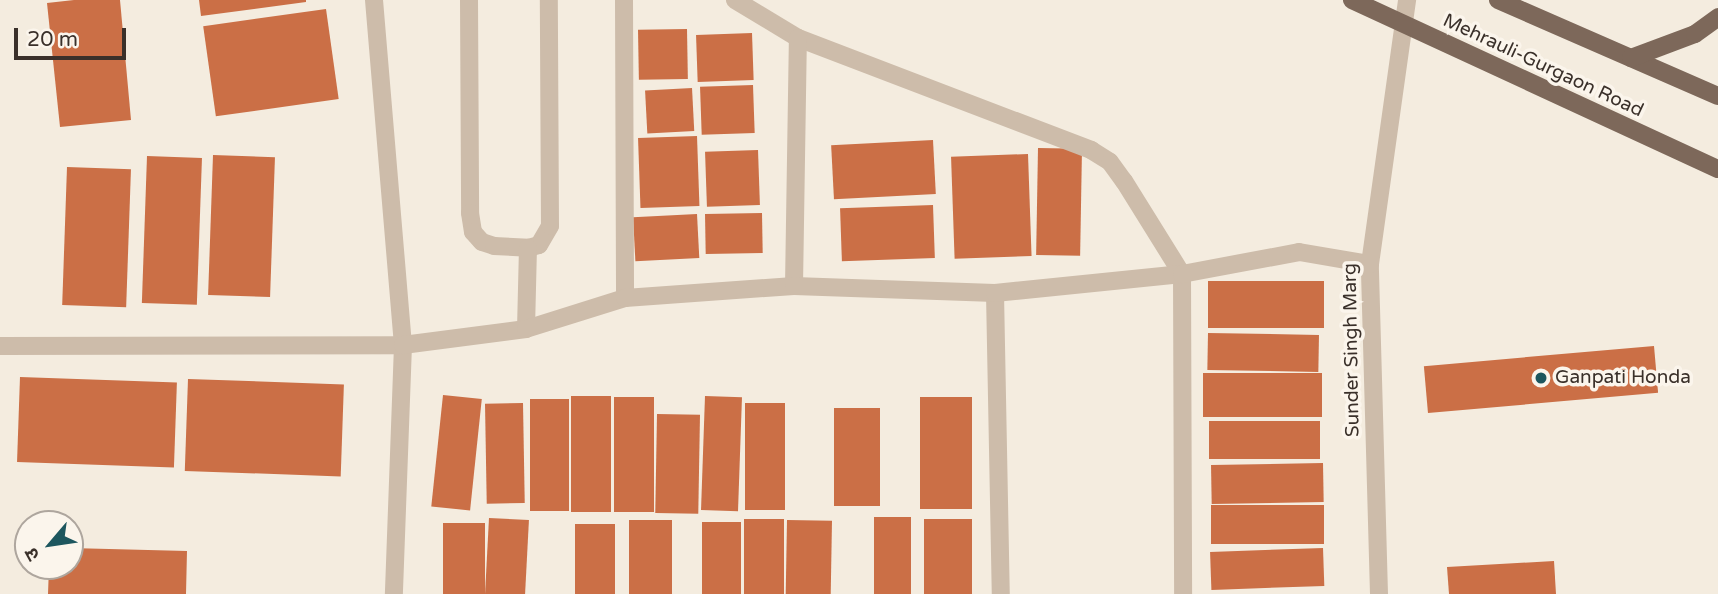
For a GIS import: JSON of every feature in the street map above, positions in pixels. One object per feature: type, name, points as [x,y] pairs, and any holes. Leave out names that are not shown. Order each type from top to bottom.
[{"type":"main road","name":"Mehrauli-Gurgaon Road","points":[[1352,0],[1718,169]]},
{"type":"main road","points":[[1498,0],[1718,96]]},
{"type":"main road","points":[[1631,58],[1695,34],[1718,17]]},
{"type":"street","points":[[373,0],[403,345],[394,594]]},
{"type":"street","points":[[469,0],[470,213],[473,232],[482,242],[494,246],[528,248],[539,245],[551,226],[550,0]]},
{"type":"street","points":[[624,0],[625,298]]},
{"type":"street","points":[[735,0],[798,38],[1091,149],[1110,162],[1182,274],[1183,594]]},
{"type":"street","name":"Sunder Singh Marg","points":[[1379,594],[1370,264],[1407,0]]},
{"type":"street","points":[[794,286],[798,38]]},
{"type":"street","points":[[526,329],[528,248]]},
{"type":"street","points":[[0,346],[403,345],[526,329],[625,298],[794,286],[995,293],[1182,274],[1299,253],[1370,264]]},
{"type":"street","points":[[995,293],[1001,594]]},
{"type":"building","points":[[120,0],[131,120],[60,127],[47,3]]},
{"type":"building","points":[[199,0],[306,0],[306,2],[201,16]]},
{"type":"building","points":[[326,9],[339,99],[216,116],[203,26]]},
{"type":"building","points":[[687,29],[688,79],[639,80],[638,30]]},
{"type":"building","points":[[752,33],[754,80],[698,82],[696,35]]},
{"type":"building","points":[[753,85],[755,133],[702,135],[700,87]]},
{"type":"building","points":[[692,88],[694,131],[647,133],[645,90]]},
{"type":"building","points":[[697,136],[699,206],[640,208],[638,138]]},
{"type":"building","points":[[933,140],[936,194],[834,199],[831,145]]},
{"type":"building","points":[[1038,148],[1082,149],[1080,256],[1036,255]]},
{"type":"building","points":[[758,150],[760,205],[707,207],[705,152]]},
{"type":"building","points":[[1028,154],[1032,256],[955,259],[951,157]]},
{"type":"building","points":[[213,155],[275,157],[270,297],[208,295]]},
{"type":"building","points":[[147,156],[202,158],[197,305],[142,303]]},
{"type":"building","points":[[67,167],[131,169],[126,307],[62,305]]},
{"type":"building","points":[[933,205],[935,258],[842,261],[840,208]]},
{"type":"building","points":[[762,213],[763,253],[706,254],[705,214]]},
{"type":"building","points":[[697,214],[699,258],[635,261],[633,217]]},
{"type":"building","points":[[1208,281],[1324,281],[1324,328],[1208,328]]},
{"type":"building","points":[[1208,333],[1319,335],[1318,372],[1207,370]]},
{"type":"building","name":"Ganpati Honda","points":[[1654,346],[1658,393],[1428,413],[1424,366]]},
{"type":"building","points":[[1203,373],[1322,373],[1322,417],[1203,417]]},
{"type":"building","points":[[20,377],[177,382],[174,467],[17,462]]},
{"type":"building","points":[[188,379],[344,384],[341,476],[185,471]]},
{"type":"building","points":[[443,395],[482,399],[470,510],[431,506]]},
{"type":"building","points":[[571,396],[611,396],[611,512],[571,512]]},
{"type":"building","points":[[705,396],[742,397],[738,511],[701,510]]},
{"type":"building","points":[[614,397],[654,397],[654,512],[614,512]]},
{"type":"building","points":[[920,397],[972,397],[972,509],[920,509]]},
{"type":"building","points":[[530,399],[569,399],[569,511],[530,511]]},
{"type":"building","points":[[523,403],[525,503],[487,504],[485,404]]},
{"type":"building","points":[[745,403],[785,403],[785,510],[745,510]]},
{"type":"building","points":[[834,408],[880,408],[880,506],[834,506]]},
{"type":"building","points":[[657,414],[700,415],[698,514],[655,513]]},
{"type":"building","points":[[1209,421],[1320,421],[1320,459],[1209,459]]},
{"type":"building","points":[[1323,463],[1324,502],[1212,504],[1211,465]]},
{"type":"building","points":[[1211,505],[1324,505],[1324,544],[1211,544]]},
{"type":"building","points":[[874,517],[911,517],[911,594],[874,594]]},
{"type":"building","points":[[489,518],[529,520],[525,594],[485,594]]},
{"type":"building","points":[[744,519],[784,519],[784,594],[744,594]]},
{"type":"building","points":[[924,519],[972,519],[972,594],[924,594]]},
{"type":"building","points":[[629,520],[672,520],[672,594],[629,594]]},
{"type":"building","points":[[787,520],[832,521],[831,594],[786,594]]},
{"type":"building","points":[[702,522],[741,522],[741,594],[702,594]]},
{"type":"building","points":[[443,523],[485,523],[485,594],[443,594]]},
{"type":"building","points":[[575,524],[615,524],[615,594],[575,594]]},
{"type":"building","points":[[84,548],[187,551],[186,594],[48,594],[48,580],[84,580]]},
{"type":"building","points":[[1323,548],[1324,586],[1211,590],[1210,552]]},
{"type":"building","points":[[1554,561],[1556,594],[1449,594],[1447,567]]},
{"type":"place","name":"Ganpati Honda","points":[[1541,378]]}]
